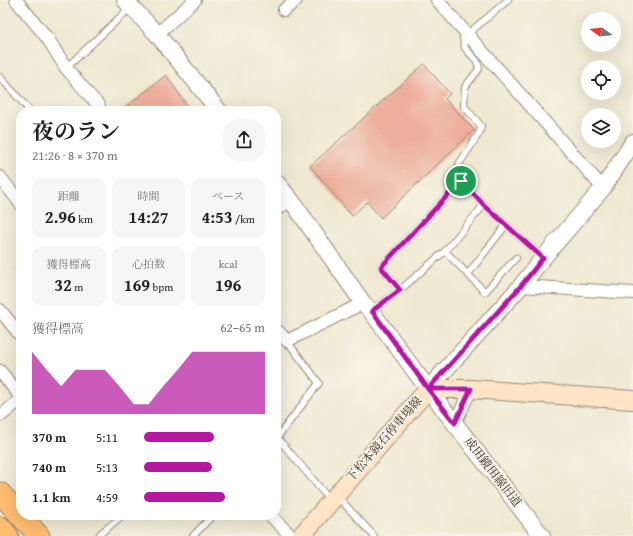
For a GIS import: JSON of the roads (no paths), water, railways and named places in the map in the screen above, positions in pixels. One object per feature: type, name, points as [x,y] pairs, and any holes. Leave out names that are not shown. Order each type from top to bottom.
[{"type":"highway","points":[[0,493],[16,511]]},
{"type":"highway","points":[[24,520],[38,536]]},
{"type":"highway","points":[[0,527],[8,536]]},
{"type":"main road","name":"下松本鏡石停車場線","points":[[308,533],[333,498],[428,389],[471,389],[633,400]]},
{"type":"street","points":[[16,0],[48,39],[66,68],[99,106]]},
{"type":"street","points":[[157,34],[195,0]]},
{"type":"street","points":[[284,10],[296,0]]},
{"type":"street","points":[[437,0],[603,188]]},
{"type":"street","points":[[128,4],[157,34],[215,106]]},
{"type":"street","points":[[428,389],[521,286],[603,188],[633,142]]},
{"type":"street","points":[[0,177],[16,198]]},
{"type":"street","name":"成田鏡田線旧道","points":[[281,188],[428,389],[542,536]]},
{"type":"street","points":[[281,207],[291,200]]},
{"type":"street","points":[[521,286],[633,293]]},
{"type":"street","points":[[281,335],[287,342],[367,307]]},
{"type":"street","points":[[0,310],[16,330]]},
{"type":"street","points":[[0,370],[16,391]]},
{"type":"street","points":[[455,423],[471,389]]},
{"type":"street","points":[[2,415],[16,402]]},
{"type":"street","points":[[275,520],[291,536]]},
{"type":"lane","points":[[508,0],[463,38],[465,48],[477,61],[479,69],[465,87],[464,106],[481,126],[480,132],[459,164],[461,181],[484,205],[543,258]]},
{"type":"lane","points":[[66,68],[128,4]]},
{"type":"lane","points":[[0,77],[26,106]]},
{"type":"lane","points":[[400,290],[381,267],[461,181]]},
{"type":"lane","points":[[367,307],[400,290],[445,251],[484,205]]},
{"type":"lane","points":[[468,274],[506,225]]},
{"type":"lane","points":[[445,251],[485,292],[516,258]]},
{"type":"lane","points":[[281,431],[319,383],[287,342]]},
{"type":"lane","points":[[281,442],[333,498],[374,536]]},
{"type":"lane","points":[[100,534],[117,520]]},
{"type":"lane","points":[[193,536],[208,520]]}]
